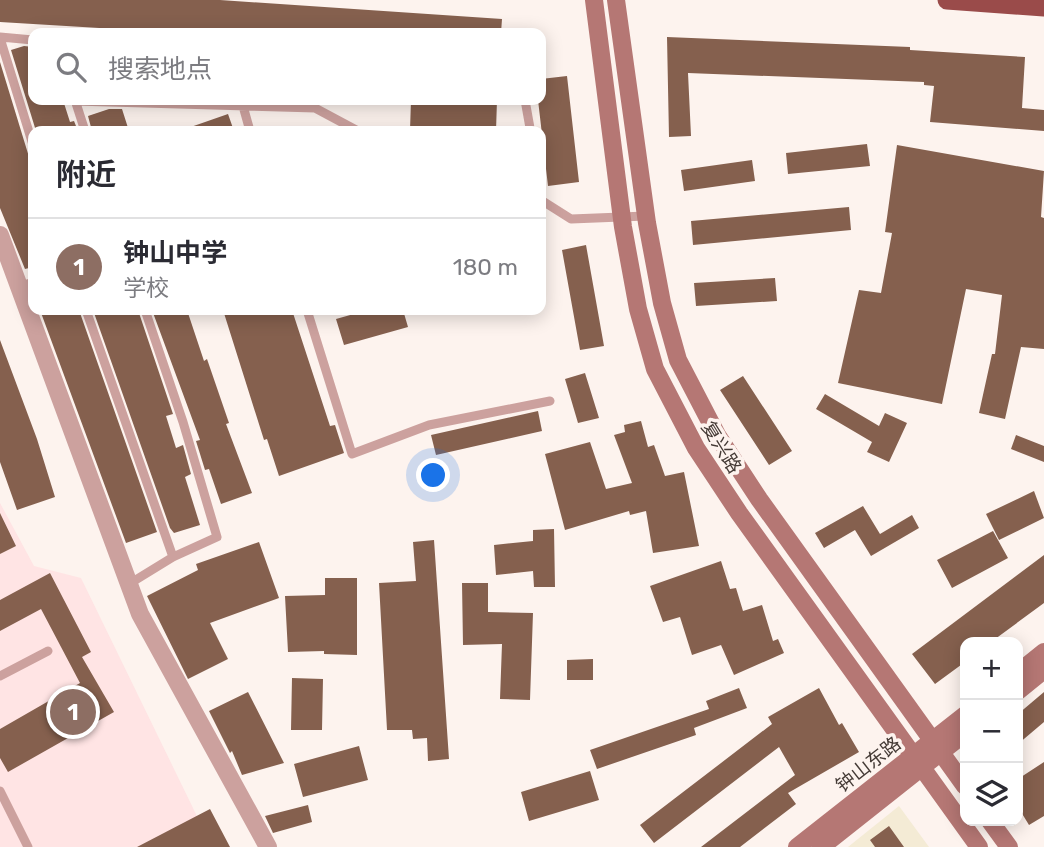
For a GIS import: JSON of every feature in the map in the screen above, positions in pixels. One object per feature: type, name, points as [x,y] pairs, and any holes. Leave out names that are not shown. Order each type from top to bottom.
[{"type":"highway","points":[[947,0],[1044,7]]},
{"type":"main road","name":"复兴路","points":[[594,0],[622,219],[638,309],[655,369],[674,408],[739,513],[979,847]]},
{"type":"main road","name":"复兴路","points":[[616,0],[646,216],[665,314],[678,360],[696,397],[759,499],[960,779]]},
{"type":"main road","points":[[1023,669],[1044,652]]},
{"type":"main road","points":[[1023,687],[1044,670]]},
{"type":"main road","name":"钟山东路","points":[[797,847],[918,761],[937,746],[960,721]]},
{"type":"main road","name":"钟山东路","points":[[937,746],[960,735]]},
{"type":"main road","name":"钟山东路","points":[[821,847],[918,761]]},
{"type":"main road","points":[[994,826],[1009,847]]},
{"type":"street","points":[[0,235],[26,284]]},
{"type":"street","points":[[37,315],[140,614],[268,847]]},
{"type":"lane","points":[[28,40],[0,37],[28,129]]},
{"type":"lane","points":[[76,105],[83,126]]},
{"type":"lane","points":[[209,105],[315,108],[349,126]]},
{"type":"lane","points":[[526,105],[530,126]]},
{"type":"lane","points":[[243,106],[249,126]]},
{"type":"lane","points":[[546,203],[571,219],[646,216]]},
{"type":"lane","points":[[88,315],[173,557]]},
{"type":"lane","points":[[129,584],[173,557],[217,537],[183,422],[147,315]]},
{"type":"lane","points":[[309,315],[352,454],[429,425],[550,401]]},
{"type":"lane","points":[[0,676],[48,651]]},
{"type":"lane","points":[[0,791],[28,847]]},
{"type":"shaded area","points":[[0,503],[34,566],[81,578],[212,847],[0,847]]},
{"type":"shaded area","points":[[899,806],[929,847],[848,847]]},
{"type":"building","points":[[0,0],[220,0],[502,19],[501,28],[99,28],[0,22]]},
{"type":"building","points":[[667,37],[910,47],[910,50],[1025,57],[1022,108],[1044,110],[1044,131],[930,122],[934,86],[924,85],[924,82],[688,73],[691,136],[669,137]]},
{"type":"building","points":[[28,46],[28,105],[65,105],[70,122],[74,121],[76,126],[34,126],[11,50]]},
{"type":"building","points":[[0,62],[28,154],[28,268],[25,269],[0,208]]},
{"type":"building","points":[[567,76],[579,182],[548,186],[546,126],[541,126],[539,105],[546,105],[546,78]]},
{"type":"building","points":[[411,105],[497,105],[496,126],[410,126]]},
{"type":"building","points":[[109,109],[122,109],[127,126],[91,126],[88,116]]},
{"type":"building","points":[[228,114],[232,126],[194,126]]},
{"type":"building","points":[[867,144],[870,166],[788,174],[786,153]]},
{"type":"building","points":[[897,145],[1044,171],[1041,217],[1044,218],[1044,349],[1021,347],[1005,419],[979,413],[992,354],[995,354],[1002,295],[966,289],[942,404],[838,383],[859,290],[881,293],[892,233],[885,232]]},
{"type":"building","points":[[752,160],[755,181],[684,191],[681,170]]},
{"type":"building","points":[[849,207],[851,230],[693,245],[691,221]]},
{"type":"building","points":[[586,245],[604,346],[580,350],[562,250]]},
{"type":"building","points":[[775,278],[777,301],[696,306],[694,283]]},
{"type":"building","points":[[42,315],[81,315],[157,532],[126,543]]},
{"type":"building","points":[[95,315],[140,315],[173,414],[166,416],[176,448],[183,445],[191,474],[185,477],[200,525],[174,533]]},
{"type":"building","points":[[154,315],[189,315],[204,361],[207,359],[229,423],[226,424],[252,493],[221,504],[209,469],[205,470],[196,441],[200,440]]},
{"type":"building","points":[[225,315],[294,315],[330,426],[335,425],[344,453],[279,476],[267,439],[264,440]]},
{"type":"building","points":[[350,315],[404,315],[408,327],[344,345],[336,319]]},
{"type":"building","points":[[0,340],[37,439],[55,497],[17,510],[0,462]]},
{"type":"building","points":[[585,373],[599,418],[578,423],[565,379]]},
{"type":"building","points":[[743,376],[792,451],[769,465],[720,390]]},
{"type":"building","points":[[825,394],[879,426],[885,413],[907,423],[889,462],[867,452],[872,442],[816,409]]},
{"type":"building","points":[[538,411],[542,431],[436,455],[431,435]]},
{"type":"building","points":[[641,421],[648,447],[654,445],[665,476],[684,472],[699,546],[653,553],[646,511],[630,515],[629,511],[565,530],[545,454],[590,442],[606,489],[632,483],[614,435],[625,432],[624,425]]},
{"type":"building","points":[[1016,435],[1044,446],[1044,462],[1011,449]]},
{"type":"building","points":[[1034,491],[1044,518],[999,540],[986,514]]},
{"type":"building","points":[[863,506],[880,534],[912,515],[919,528],[871,556],[855,530],[824,548],[815,533]]},
{"type":"building","points":[[0,513],[16,546],[0,554]]},
{"type":"building","points":[[554,529],[555,587],[534,587],[533,571],[496,575],[494,545],[533,541],[533,530]]},
{"type":"building","points":[[993,531],[1008,558],[952,588],[937,560]]},
{"type":"building","points":[[434,540],[449,759],[428,761],[427,738],[413,739],[412,730],[387,730],[379,583],[416,581],[413,542]]},
{"type":"building","points":[[259,542],[279,598],[210,623],[228,659],[188,679],[147,596],[198,570],[196,564]]},
{"type":"building","points":[[1044,555],[1044,603],[998,637],[960,637],[960,666],[935,684],[912,654]]},
{"type":"building","points":[[721,561],[730,589],[736,588],[743,611],[762,605],[773,641],[778,639],[784,653],[734,675],[721,645],[692,655],[680,617],[663,622],[650,586]]},
{"type":"building","points":[[50,573],[91,652],[82,657],[114,712],[8,772],[0,758],[0,729],[80,683],[41,609],[0,631],[0,600]]},
{"type":"building","points":[[325,578],[357,578],[357,655],[324,654],[324,651],[288,652],[285,596],[325,595]]},
{"type":"building","points":[[462,583],[488,583],[488,612],[533,613],[530,700],[500,699],[502,644],[463,645]]},
{"type":"building","points":[[593,659],[593,680],[567,680],[567,660]]},
{"type":"building","points":[[292,678],[323,679],[322,730],[291,730]]},
{"type":"building","points":[[739,688],[747,708],[694,728],[696,735],[597,769],[590,750],[709,709],[706,701]]},
{"type":"building","points":[[819,688],[839,725],[842,723],[859,752],[788,793],[796,804],[740,847],[701,847],[795,775],[779,747],[654,843],[640,825],[772,724],[768,717]]},
{"type":"building","points":[[248,692],[284,763],[242,775],[232,751],[230,753],[209,711]]},
{"type":"building","points":[[1044,692],[1044,722],[1023,740],[1023,710]]},
{"type":"building","points":[[359,746],[368,780],[303,797],[294,764]]},
{"type":"building","points":[[1044,762],[1044,816],[1029,825],[1023,815],[1023,776]]},
{"type":"building","points":[[590,771],[599,800],[529,821],[521,792]]},
{"type":"building","points":[[308,805],[312,822],[273,833],[265,816]]},
{"type":"building","points":[[210,809],[230,847],[137,847]]},
{"type":"building","points":[[889,826],[904,847],[875,847],[870,840]]},
{"type":"place","name":"钟山中学","points":[[73,712]]}]
